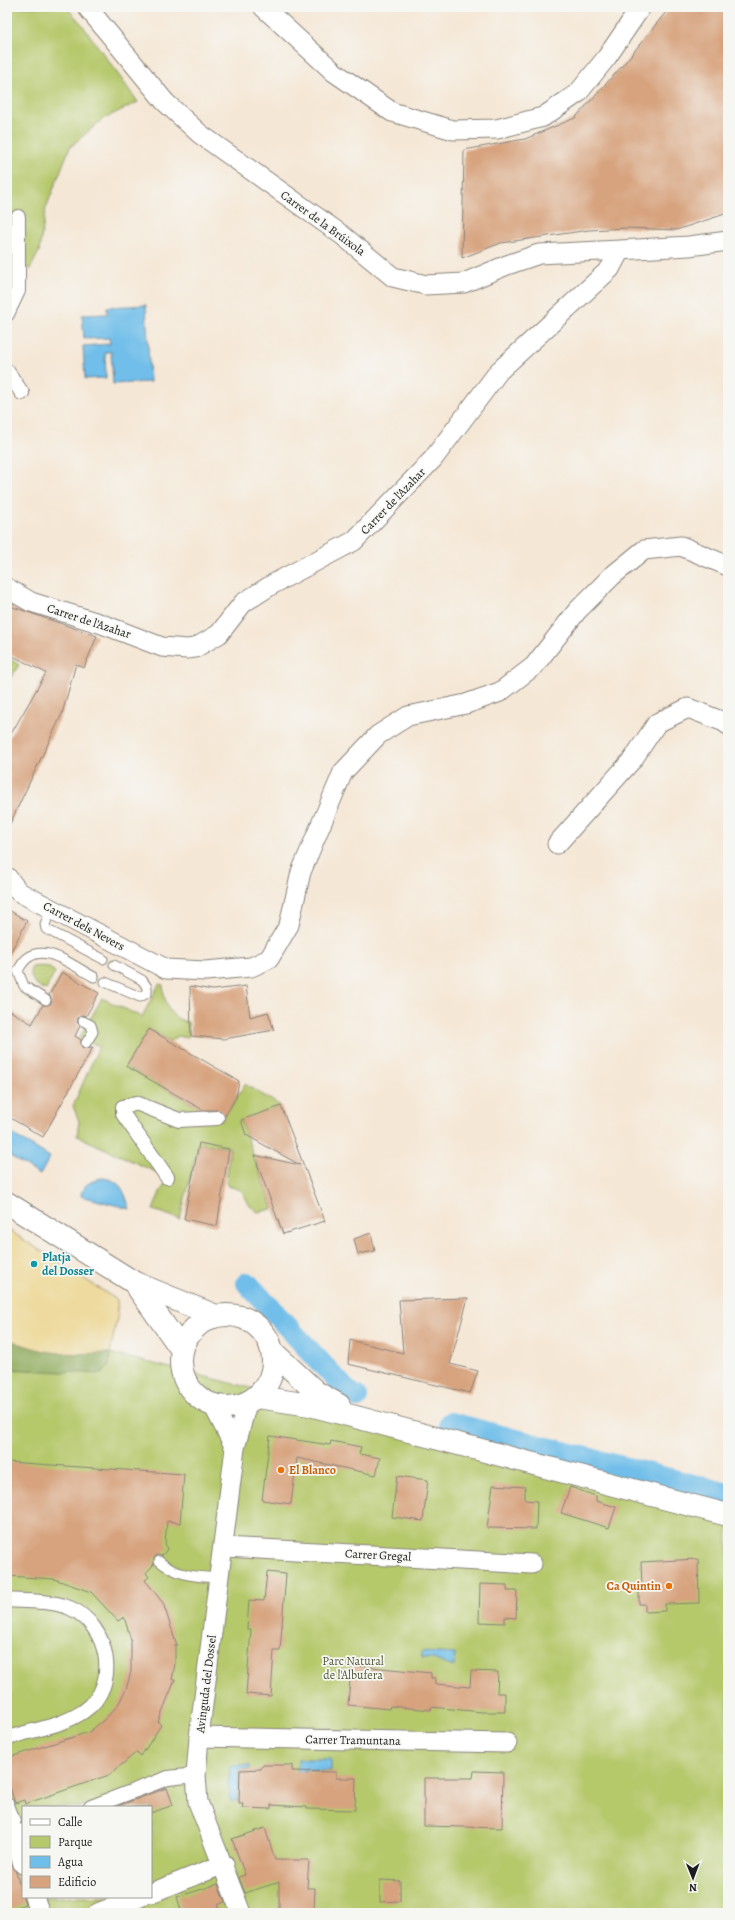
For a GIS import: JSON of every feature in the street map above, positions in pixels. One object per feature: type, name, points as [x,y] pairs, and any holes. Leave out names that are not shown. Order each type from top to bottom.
[{"type":"street","name":"Carrer de la Brúixola","points":[[87,7],[165,102],[200,134],[342,235],[393,277],[426,285],[464,283],[507,265],[540,254],[620,250]]},
{"type":"street","points":[[263,7],[334,72],[392,112],[453,130],[497,129],[543,117],[578,93],[607,58],[642,7]]},
{"type":"street","points":[[7,314],[18,291],[18,217]]},
{"type":"street","points":[[620,250],[689,246],[728,241]]},
{"type":"street","name":"Carrer de l'Azahar","points":[[7,588],[31,602],[102,624],[162,647],[187,649],[195,648],[219,634],[244,603],[280,580],[354,541],[433,459],[499,371],[610,269],[620,250]]},
{"type":"street","points":[[7,371],[22,393]]},
{"type":"street","name":"Carrer dels Nevers","points":[[7,877],[20,892],[166,969],[204,971],[251,967],[269,959],[289,925],[301,872],[343,772],[378,735],[408,716],[466,704],[500,692],[534,666],[577,611],[612,576],[644,550],[681,546],[728,566]]},
{"type":"street","points":[[557,844],[634,759],[657,723],[688,708],[728,725]]},
{"type":"street","points":[[167,1177],[123,1114],[122,1107],[136,1103],[179,1120],[217,1118]]},
{"type":"street","points":[[7,1203],[135,1283],[216,1316]]},
{"type":"street","points":[[135,1283],[154,1308],[172,1338],[182,1350]]},
{"type":"street","points":[[231,1315],[245,1318],[258,1326],[268,1338],[273,1352],[274,1368],[271,1379],[265,1389],[252,1400],[230,1408],[213,1405],[200,1399],[190,1389],[184,1377],[181,1364],[182,1350],[187,1338],[195,1328],[204,1321],[216,1316],[231,1315]]},
{"type":"street","points":[[273,1352],[316,1392],[367,1420]]},
{"type":"street","points":[[252,1400],[310,1405],[728,1514]]},
{"type":"street","name":"Avinguda del Dossel","points":[[241,1913],[224,1864],[198,1802],[196,1775],[199,1737],[224,1547],[235,1448],[252,1400]]},
{"type":"street","points":[[213,1405],[235,1448]]},
{"type":"street","name":"Carrer Gregal","points":[[224,1547],[532,1564]]},
{"type":"street","points":[[7,1600],[44,1603],[70,1608],[90,1622],[100,1638],[107,1661],[107,1676],[100,1694],[85,1710],[69,1719],[7,1738]]},
{"type":"street","name":"Carrer Tramuntana","points":[[199,1737],[507,1743]]},
{"type":"street","points":[[94,1806],[168,1778],[196,1775]]},
{"type":"street","points":[[7,1805],[18,1832],[22,1858]]},
{"type":"street","points":[[152,1892],[224,1864]]},
{"type":"street","points":[[34,1898],[40,1913]]},
{"type":"street","points":[[98,1913],[137,1898]]},
{"type":"lane","points":[[52,909],[45,924],[46,929],[104,960]]},
{"type":"lane","points":[[46,1000],[24,986],[18,970],[22,962],[28,956],[36,952],[44,952],[52,955],[94,977]]},
{"type":"lane","points":[[105,982],[133,996],[140,997],[147,993],[148,987],[142,980],[114,965]]},
{"type":"lane","points":[[83,1021],[90,1024],[93,1032],[86,1043]]},
{"type":"lane","points":[[159,1561],[166,1568],[184,1575],[220,1578]]},
{"type":"green space","points":[[7,7],[66,7],[81,23],[138,102],[103,119],[70,147],[46,208],[39,252],[30,269],[7,260]]},
{"type":"green space","points":[[9,658],[19,665],[8,682],[7,659]]},
{"type":"green space","points":[[32,967],[48,967],[55,972],[46,990],[37,985],[32,978],[30,971]]},
{"type":"green space","points":[[159,984],[163,985],[166,1003],[172,1013],[176,1017],[188,1022],[189,1035],[187,1038],[178,1036],[170,1041],[149,1029],[126,1066],[222,1121],[245,1084],[281,1106],[241,1121],[273,1209],[258,1212],[250,1206],[241,1190],[228,1186],[226,1183],[230,1148],[199,1143],[180,1219],[153,1210],[160,1192],[169,1178],[77,1136],[79,1121],[73,1106],[99,1046],[79,1039],[102,998],[142,1017]]},
{"type":"green space","name":"Parc Natural de l'Albufera","points":[[7,1336],[63,1354],[110,1353],[728,1506],[728,1913],[7,1913]]},
{"type":"green space","points":[[7,1338],[33,1348],[57,1353],[110,1353],[109,1366],[101,1374],[7,1369]]},
{"type":"sand","name":"Platja del Dosser","points":[[7,1229],[117,1300],[118,1313],[110,1353],[57,1353],[33,1348],[7,1338]]},
{"type":"water","points":[[146,305],[150,382],[113,384],[111,352],[105,352],[106,378],[85,379],[83,346],[110,344],[109,338],[84,339],[82,315],[107,314],[107,307]]},
{"type":"water","points":[[12,1134],[50,1157],[40,1175],[10,1156],[8,1142]]},
{"type":"water","points":[[101,1178],[114,1181],[118,1184],[124,1192],[130,1209],[81,1196],[81,1192],[85,1186]]},
{"type":"water","points":[[422,1652],[455,1654],[454,1666],[432,1659],[422,1658]]},
{"type":"water","points":[[298,1759],[331,1759],[331,1771],[304,1770],[304,1779],[297,1779]]},
{"type":"water","points":[[232,1765],[250,1765],[250,1769],[239,1769],[238,1801],[232,1801],[229,1792],[228,1778]]},
{"type":"building","points":[[670,7],[728,7],[728,213],[676,230],[627,228],[589,230],[501,243],[462,258],[464,150],[525,139],[575,118],[623,65]]},
{"type":"building","points":[[7,605],[97,636],[84,668],[76,664],[62,714],[7,830],[7,741],[46,673],[7,653]]},
{"type":"building","points":[[7,909],[27,921],[7,959]]},
{"type":"building","points":[[62,972],[99,993],[86,1016],[82,1015],[78,1018],[77,1022],[80,1026],[75,1036],[81,1040],[81,1045],[83,1048],[93,1047],[43,1137],[7,1116],[7,1009],[32,1024],[43,1005],[48,1005],[51,1003],[51,998],[49,995]]},
{"type":"building","points":[[190,986],[213,990],[246,986],[250,1017],[268,1012],[274,1030],[224,1039],[191,1036]]},
{"type":"building","points":[[149,1029],[239,1081],[236,1098],[225,1116],[220,1110],[203,1110],[126,1066]]},
{"type":"building","points":[[281,1106],[325,1221],[283,1234],[254,1155],[300,1165],[246,1135],[241,1120]]},
{"type":"building","points":[[199,1143],[229,1149],[217,1226],[184,1219]]},
{"type":"building","points":[[371,1233],[375,1251],[358,1254],[354,1239]]},
{"type":"building","points":[[468,1298],[450,1364],[478,1371],[470,1393],[348,1364],[350,1340],[403,1353],[399,1300]]},
{"type":"building","points":[[270,1436],[330,1445],[331,1441],[361,1447],[359,1454],[380,1458],[376,1475],[297,1458],[291,1504],[262,1500]]},
{"type":"building","points":[[7,1462],[184,1474],[180,1523],[167,1521],[165,1543],[167,1549],[162,1556],[157,1555],[154,1558],[154,1564],[146,1573],[149,1577],[145,1580],[163,1603],[177,1645],[175,1645],[175,1664],[172,1680],[175,1680],[158,1722],[161,1725],[141,1756],[137,1752],[109,1775],[25,1804],[24,1800],[15,1803],[7,1779],[7,1758],[89,1732],[105,1719],[118,1705],[126,1689],[131,1672],[131,1640],[124,1617],[118,1621],[91,1592],[54,1579],[7,1576]]},
{"type":"building","points":[[397,1476],[428,1480],[423,1521],[392,1517]]},
{"type":"building","points":[[493,1485],[525,1487],[525,1500],[537,1501],[536,1529],[487,1528]]},
{"type":"building","points":[[570,1487],[596,1496],[596,1501],[616,1507],[609,1528],[561,1513]]},
{"type":"building","name":"Ca Quintin","points":[[698,1559],[699,1603],[665,1604],[665,1611],[645,1612],[645,1604],[639,1604],[639,1585],[642,1585],[641,1562]]},
{"type":"building","points":[[267,1572],[286,1574],[280,1651],[274,1651],[271,1696],[246,1694],[251,1629],[247,1629],[249,1600],[264,1601]]},
{"type":"building","points":[[480,1584],[507,1585],[507,1591],[517,1591],[516,1618],[505,1617],[505,1623],[479,1622]]},
{"type":"building","points":[[351,1665],[431,1673],[431,1678],[435,1678],[435,1684],[470,1687],[471,1671],[498,1672],[497,1693],[505,1693],[505,1712],[482,1712],[431,1707],[431,1710],[390,1706],[389,1709],[348,1705]]},
{"type":"building","points":[[263,1765],[292,1765],[292,1771],[336,1772],[336,1778],[356,1778],[355,1810],[307,1809],[307,1807],[271,1805],[271,1809],[242,1808],[243,1804],[239,1804],[240,1770],[261,1769]]},
{"type":"building","points":[[474,1771],[503,1772],[502,1828],[424,1826],[424,1778],[473,1778]]},
{"type":"building","points":[[167,1788],[173,1805],[152,1813],[152,1806],[118,1806]]},
{"type":"building","points":[[265,1828],[275,1860],[309,1860],[307,1888],[315,1888],[314,1913],[279,1913],[279,1882],[245,1893],[239,1877],[245,1875],[232,1839]]},
{"type":"building","points":[[7,1855],[16,1872],[22,1898],[25,1904],[7,1911]]},
{"type":"building","points":[[380,1880],[400,1881],[400,1901],[380,1902]]},
{"type":"building","points":[[218,1884],[225,1902],[217,1905],[220,1913],[182,1913],[177,1897]]},
{"type":"waterway","points":[[247,1283],[346,1390],[357,1397]]},
{"type":"waterway","points":[[450,1423],[728,1494]]},
{"type":"place","name":"Platja del Dosser","points":[[34,1264]]},
{"type":"place","name":"El Blanco","points":[[281,1470]]},
{"type":"place","name":"Ca Quintin","points":[[669,1586]]}]
